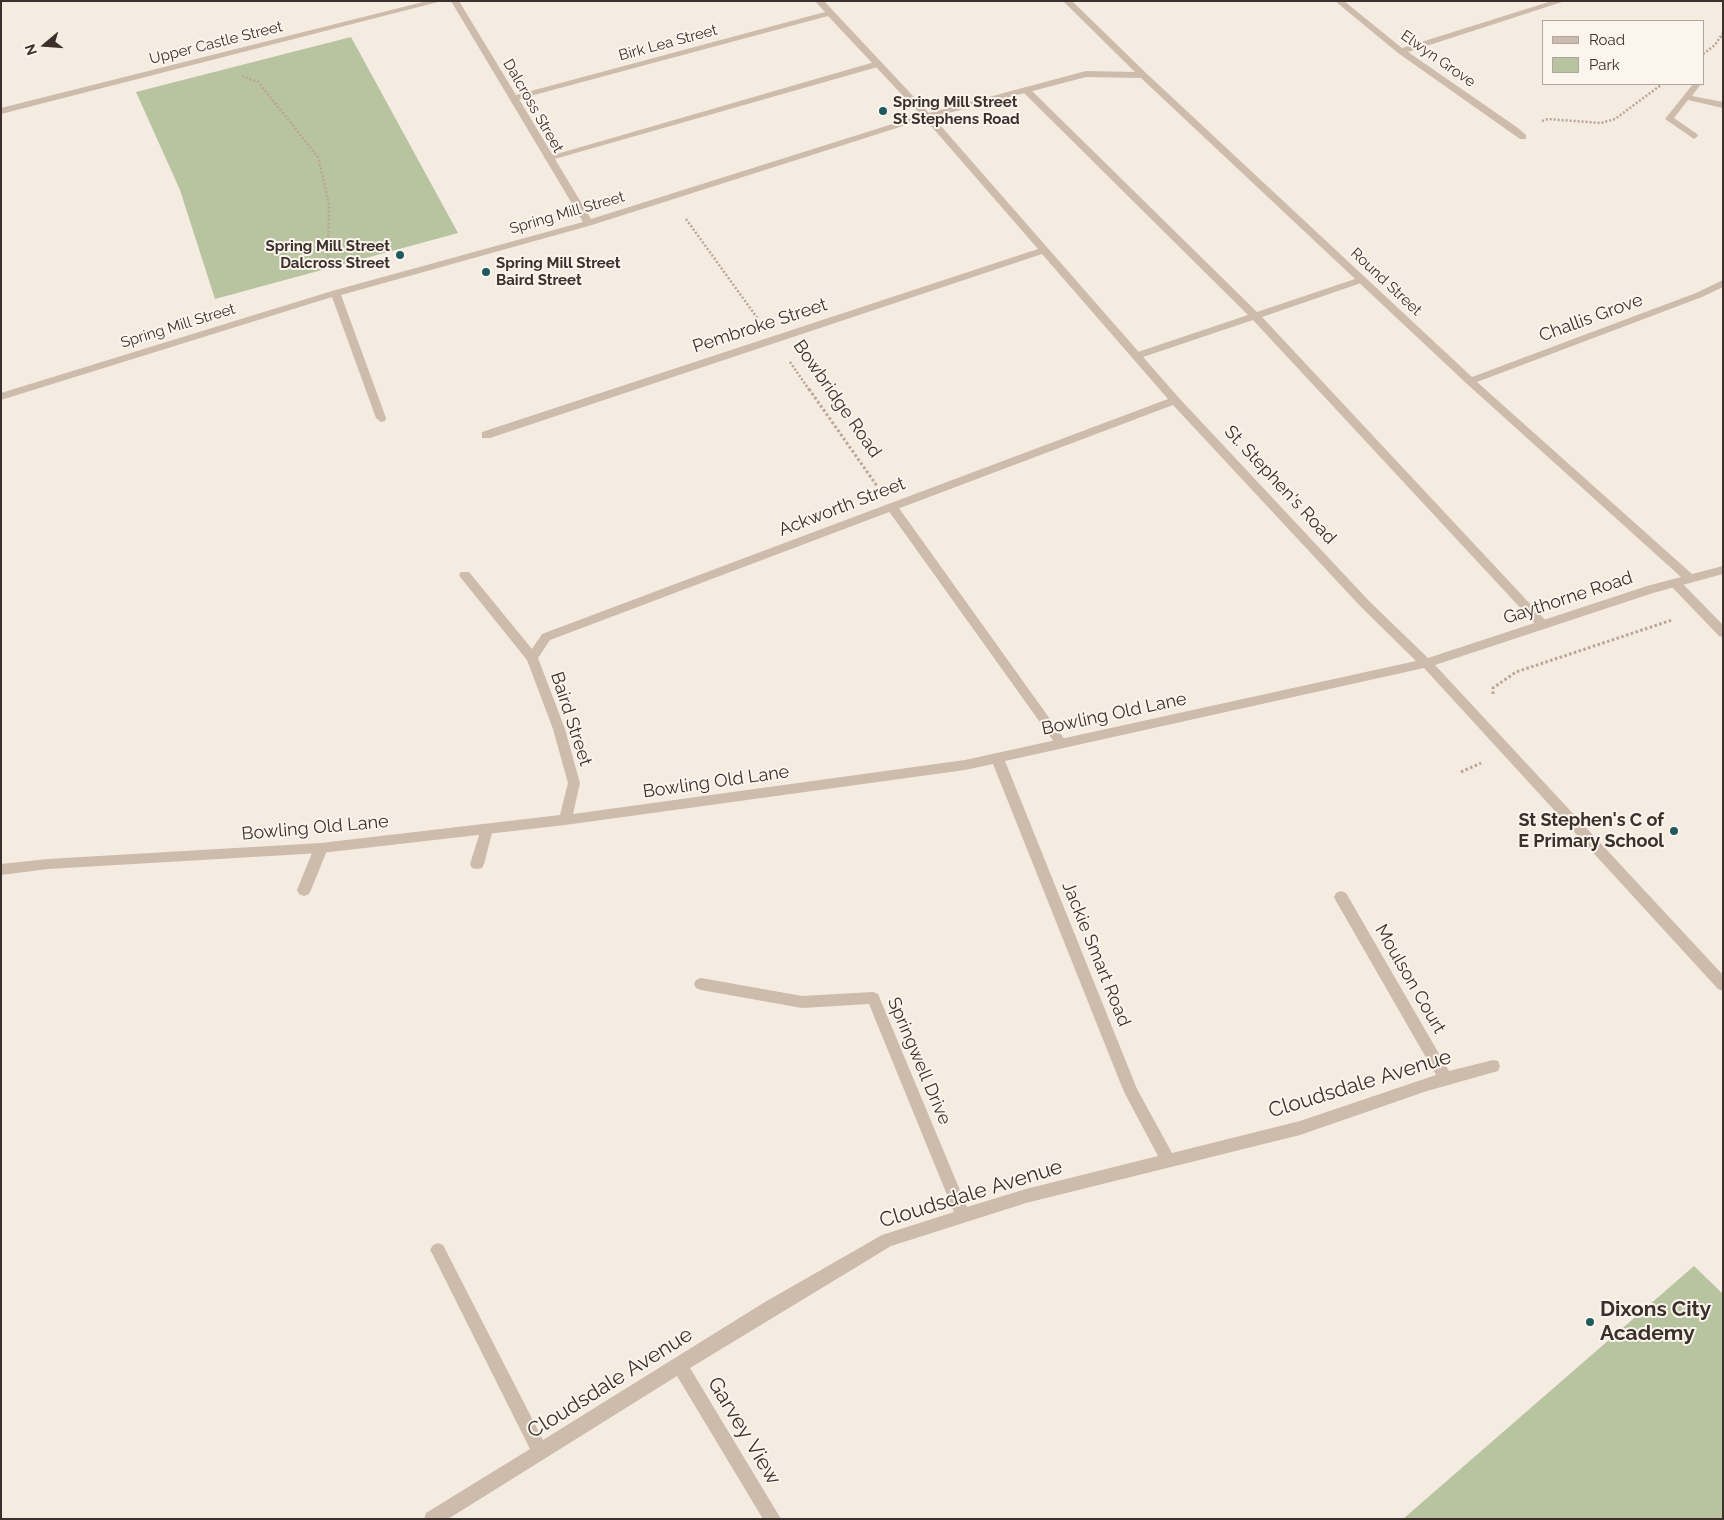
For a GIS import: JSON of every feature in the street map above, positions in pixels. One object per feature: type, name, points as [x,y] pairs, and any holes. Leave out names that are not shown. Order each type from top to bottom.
[{"type":"street","name":"Upper Castle Street","points":[[1,111],[438,1]]},
{"type":"street","name":"Dalcross Street","points":[[455,1],[548,158],[590,223]]},
{"type":"street","name":"St. Stephen's Road","points":[[819,1],[927,116],[1175,400],[1365,604],[1426,663],[1723,985]]},
{"type":"street","name":"Round Street","points":[[1067,1],[1361,280],[1689,578]]},
{"type":"street","name":"Elwyn Grove","points":[[1339,1],[1402,51],[1515,130],[1522,137]]},
{"type":"street","points":[[1402,51],[1561,1]]},
{"type":"street","name":"Birk Lea Street","points":[[514,98],[830,14]]},
{"type":"street","points":[[548,158],[878,64]]},
{"type":"street","name":"Spring Mill Street","points":[[1,397],[335,293],[590,223],[927,116],[1086,74],[1143,75]]},
{"type":"street","points":[[1694,136],[1669,119],[1696,85]]},
{"type":"street","points":[[1026,90],[1255,316],[1543,625]]},
{"type":"street","points":[[1686,97],[1723,105]]},
{"type":"street","name":"Pembroke Street","points":[[486,435],[1045,250]]},
{"type":"street","points":[[1136,356],[1361,280]]},
{"type":"street","name":"Challis Grove","points":[[1470,381],[1699,295],[1723,282]]},
{"type":"street","points":[[335,293],[381,418]]},
{"type":"street","name":"Ackworth Street","points":[[532,658],[546,637],[1175,400]]},
{"type":"street","points":[[892,507],[1061,743]]},
{"type":"street","name":"Gaythorne Road","points":[[1426,663],[1689,578],[1723,570]]},
{"type":"street","name":"Baird Street","points":[[465,575],[532,658],[559,729],[574,784],[565,820]]},
{"type":"street","points":[[1675,583],[1723,633]]},
{"type":"street","name":"Bowling Old Lane","points":[[1,870],[48,864],[321,848],[487,830],[965,764],[1426,663]]},
{"type":"street","name":"Jackie Smart Road","points":[[997,757],[1132,1092],[1169,1161]]},
{"type":"street","points":[[477,864],[487,830]]},
{"type":"street","points":[[304,890],[321,848]]},
{"type":"street","name":"Moulson Court","points":[[1341,897],[1446,1079]]},
{"type":"street","name":"Springwell Drive","points":[[701,984],[802,1002],[873,998],[963,1216]]},
{"type":"street","name":"Cloudsdale Avenue","points":[[432,1519],[679,1365],[887,1240],[1026,1196],[1300,1128],[1446,1079],[1494,1066]]},
{"type":"street","points":[[438,1250],[540,1451]]},
{"type":"street","name":"Garvey View","points":[[679,1365],[773,1519]]},
{"type":"path","points":[[1704,53],[1715,45],[1723,32]]},
{"type":"path","points":[[200,61],[258,82],[318,157],[330,204],[328,268],[335,293]]},
{"type":"path","points":[[1515,130],[1548,119],[1601,123],[1615,120],[1662,85]]},
{"type":"path","name":"Bowbridge Road","points":[[670,198],[774,340],[892,507]]},
{"type":"path","points":[[1494,696],[1492,688],[1516,672],[1701,611]]},
{"type":"green space","points":[[351,37],[458,233],[215,299],[180,190],[136,92]]},
{"type":"green space","points":[[1694,1266],[1723,1294],[1723,1519],[1403,1519]]},
{"type":"place","name":"Spring Mill Street St Stephens Road","points":[[883,111]]},
{"type":"place","name":"Spring Mill Street Dalcross Street","points":[[400,255]]},
{"type":"place","name":"Spring Mill Street Baird Street","points":[[486,272]]},
{"type":"place","name":"St Stephen's C of E Primary School","points":[[1674,831]]},
{"type":"place","name":"Dixons City Academy","points":[[1590,1322]]}]
